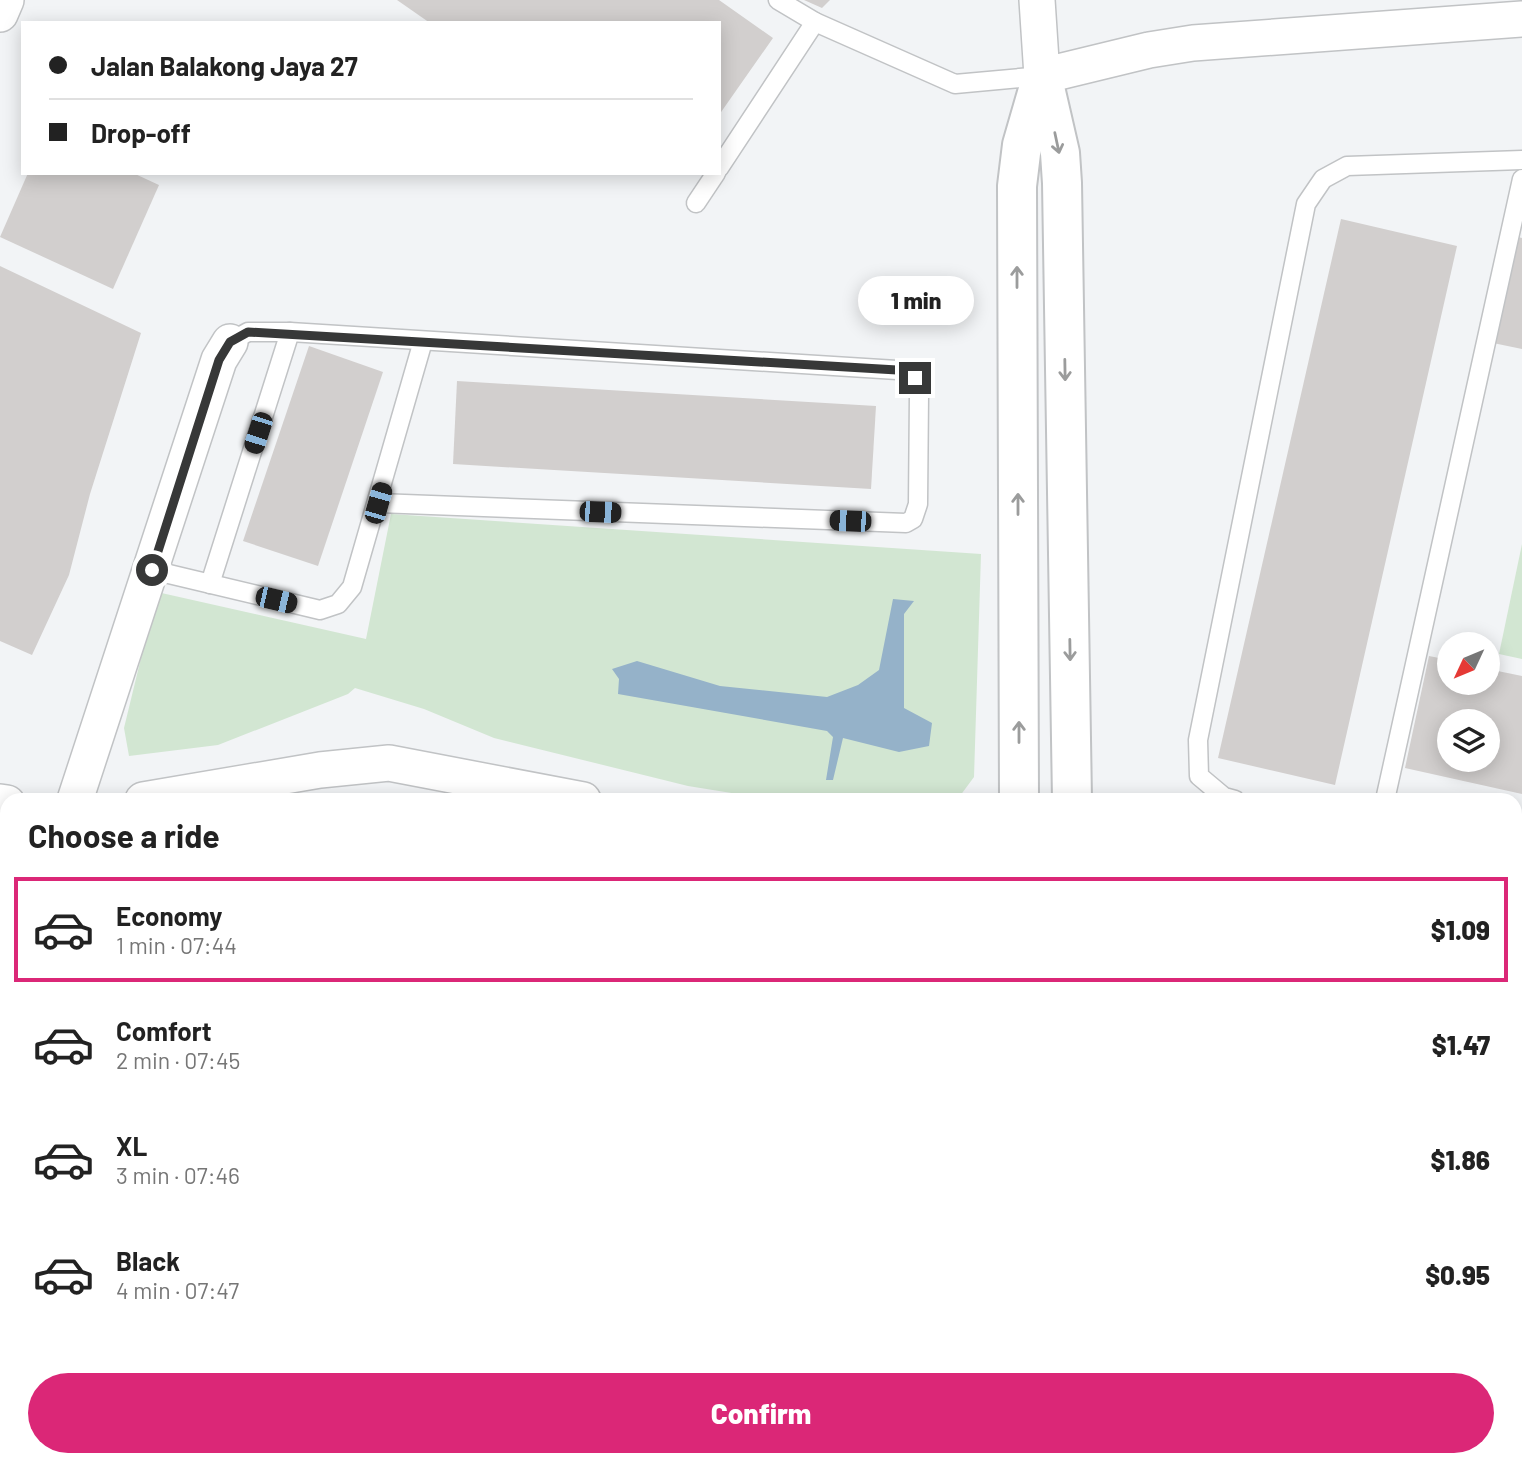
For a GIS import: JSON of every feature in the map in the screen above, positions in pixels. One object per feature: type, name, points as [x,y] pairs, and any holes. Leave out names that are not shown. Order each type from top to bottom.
[{"type":"street","points":[[0,13],[6,0]]},
{"type":"street","points":[[1037,0],[1042,76],[1060,153],[1062,183],[1072,793]]},
{"type":"street","points":[[1042,76],[1149,50],[1193,43],[1522,19]]},
{"type":"street","points":[[1019,793],[1017,186],[1022,145],[1042,76]]},
{"type":"street","points":[[77,793],[219,360],[230,342]]},
{"type":"street","points":[[184,793],[320,770],[389,763],[546,793]]},
{"type":"lane","points":[[778,0],[815,22],[955,83],[1042,76]]},
{"type":"lane","points":[[721,165],[815,22]]},
{"type":"lane","points":[[1219,793],[1199,776],[1198,740],[1306,205],[1323,179],[1347,166],[1522,160]]},
{"type":"lane","points":[[696,203],[715,175]]},
{"type":"lane","points":[[1387,793],[1518,208],[1522,180]]},
{"type":"lane","points":[[230,342],[248,332],[290,332],[897,370],[915,378],[919,394],[918,504],[913,519],[906,523],[378,503]]},
{"type":"lane","points":[[210,584],[290,332]]},
{"type":"lane","points":[[152,570],[320,610],[338,604],[352,587],[423,341]]},
{"type":"green space","points":[[391,514],[981,554],[974,777],[962,793],[731,793],[688,786],[494,738],[424,709],[355,688],[348,694],[218,745],[129,756],[124,728],[157,592],[366,639]]},
{"type":"green space","points":[[1522,544],[1522,659],[1500,654]]},
{"type":"water","points":[[893,599],[914,601],[904,614],[904,708],[932,723],[929,746],[899,752],[843,738],[833,780],[826,780],[833,737],[827,731],[618,694],[619,679],[612,669],[637,661],[720,686],[827,697],[858,685],[879,670]]},
{"type":"building","points":[[397,0],[719,0],[773,38],[721,112],[721,21],[427,21]]},
{"type":"building","points":[[804,0],[830,0],[822,8]]},
{"type":"building","points":[[27,175],[137,175],[159,185],[113,289],[0,237]]},
{"type":"building","points":[[1341,219],[1457,246],[1335,785],[1218,758]]},
{"type":"building","points":[[1514,236],[1522,238],[1522,349],[1493,343]]},
{"type":"building","points":[[0,266],[141,333],[90,494],[69,575],[32,655],[0,641]]},
{"type":"building","points":[[309,346],[383,372],[318,566],[243,541]]},
{"type":"building","points":[[457,381],[876,406],[871,489],[453,464]]},
{"type":"building","points":[[1429,656],[1437,658],[1437,695],[1500,695],[1500,671],[1522,676],[1522,793],[1405,768]]},
{"type":"route","points":[[152,570],[219,360],[230,342],[248,332],[290,332],[897,370],[915,378]]}]
